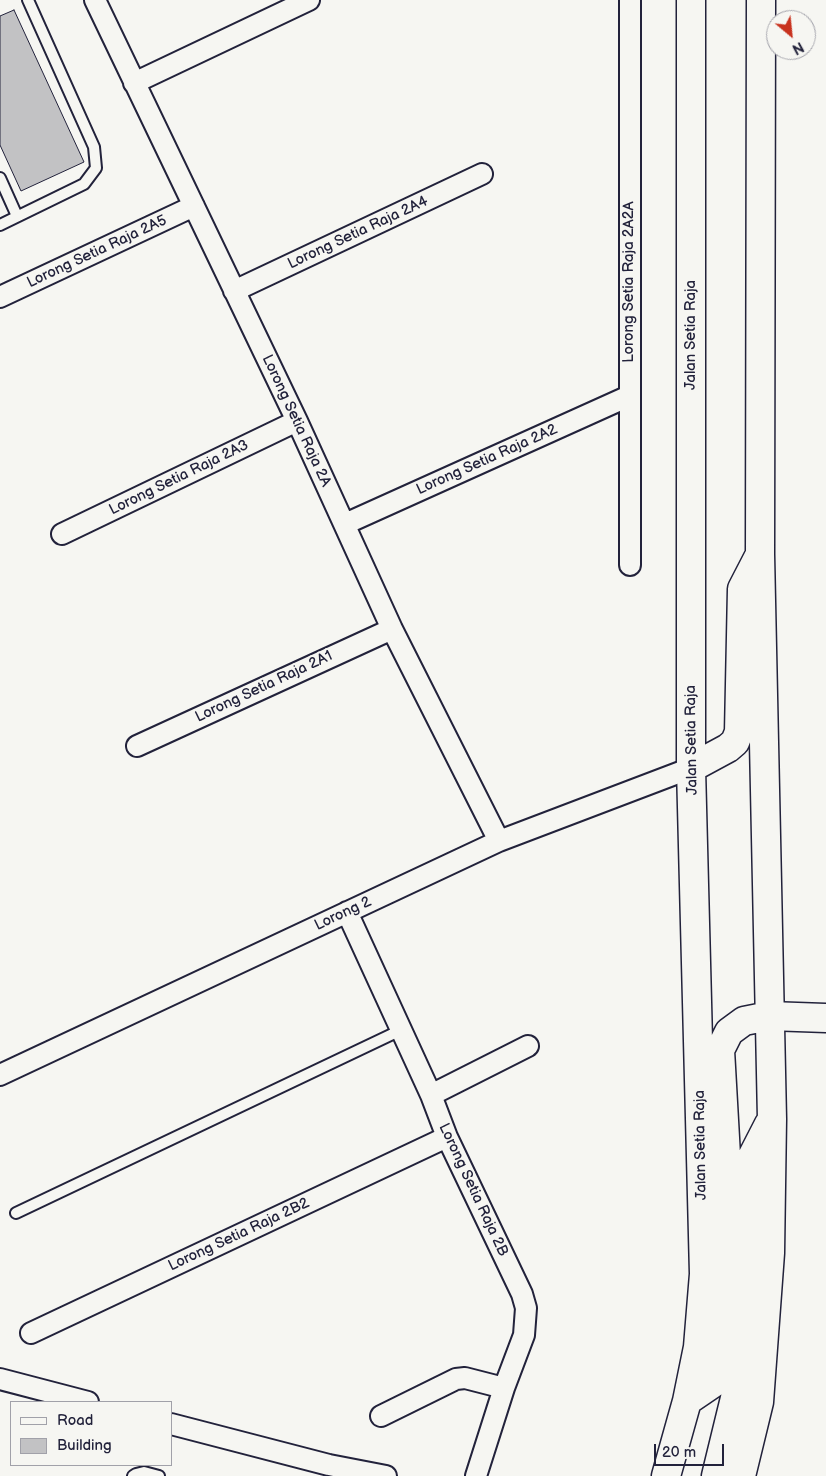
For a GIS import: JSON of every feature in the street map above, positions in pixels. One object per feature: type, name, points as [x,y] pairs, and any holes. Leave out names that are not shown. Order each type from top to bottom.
[{"type":"main road","name":"Jalan Setia Raja","points":[[666,1476],[687,1401],[698,1347],[704,1274],[691,768],[691,0]]},
{"type":"main road","points":[[741,1476],[760,1402],[770,1253],[772,1118],[760,554],[760,0]]},
{"type":"main road","points":[[691,768],[728,748],[735,742],[739,732],[742,589],[760,554]]},
{"type":"main road","points":[[687,1401],[712,1384],[723,1338],[728,1191],[720,1050],[729,1032],[744,1021],[769,1016],[826,1018]]},
{"type":"main road","points":[[716,1476],[744,1361],[750,1274],[750,1161],[772,1118]]},
{"type":"street","name":"Lorong Setia Raja 2A","points":[[95,0],[297,421],[392,629],[499,841]]},
{"type":"street","points":[[134,82],[309,0]]},
{"type":"street","name":"Lorong Setia Raja 2A2A","points":[[630,0],[630,565]]},
{"type":"street","name":"Lorong Setia Raja 2A4","points":[[234,291],[482,174]]},
{"type":"street","name":"Lorong Setia Raja 2A5","points":[[0,297],[194,206]]},
{"type":"street","name":"Lorong Setia Raja 2A2","points":[[345,524],[629,396]]},
{"type":"street","name":"Lorong Setia Raja 2A3","points":[[62,534],[297,421]]},
{"type":"street","name":"Lorong Setia Raja 2A1","points":[[137,746],[392,629]]},
{"type":"street","name":"Lorong 2","points":[[0,1075],[499,841],[691,768]]},
{"type":"street","name":"Lorong Setia Raja 2B","points":[[347,912],[431,1095],[447,1137],[522,1294],[526,1308],[524,1335],[504,1388],[476,1476]]},
{"type":"street","points":[[431,1095],[528,1046]]},
{"type":"street","name":"Lorong Setia Raja 2B2","points":[[30,1333],[447,1137]]},
{"type":"street","points":[[381,1416],[456,1380],[465,1378],[504,1388]]},
{"type":"street","points":[[0,1380],[84,1401]]},
{"type":"street","points":[[172,1424],[327,1470],[386,1476]]},
{"type":"lane","points":[[0,225],[84,184],[96,168],[94,147],[28,0]]},
{"type":"lane","points":[[0,178],[17,216]]},
{"type":"lane","points":[[16,1213],[401,1030]]},
{"type":"lane","points":[[133,1476],[144,1472],[159,1476]]},
{"type":"building","points":[[14,10],[84,162],[21,191],[0,145],[0,16]]}]
